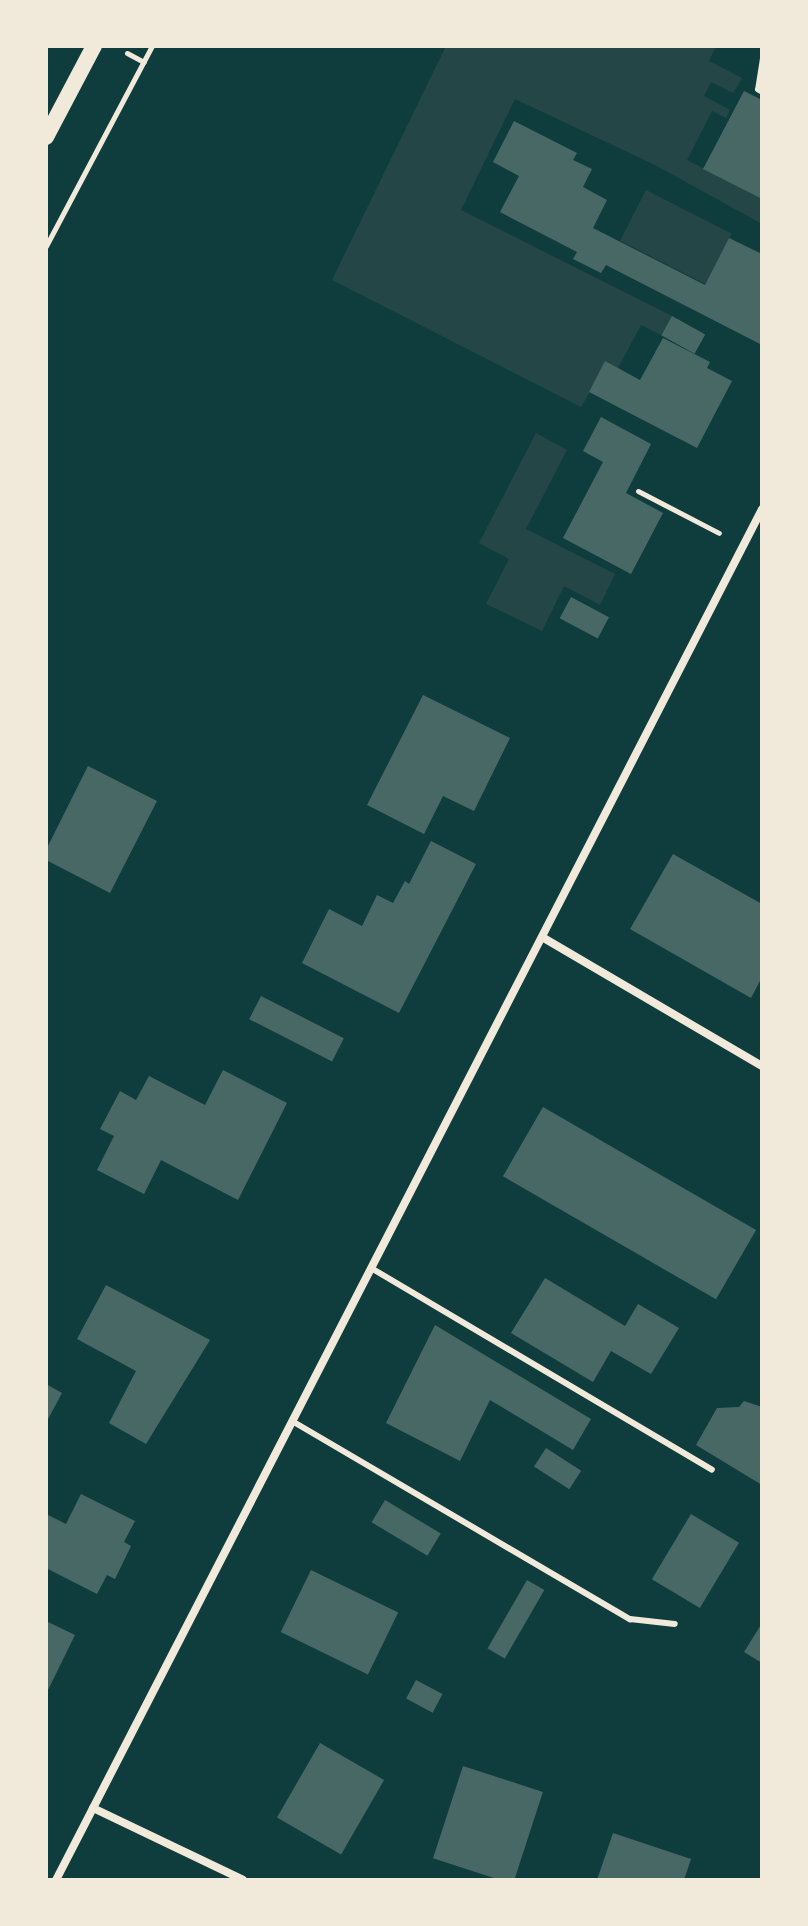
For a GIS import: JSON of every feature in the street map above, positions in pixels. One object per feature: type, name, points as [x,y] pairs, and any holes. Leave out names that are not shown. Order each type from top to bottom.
[{"type":"main road","points":[[48,130],[94,46]]},
{"type":"street","points":[[56,1880],[762,509]]},
{"type":"street","points":[[542,937],[762,1066]]},
{"type":"street","points":[[93,1808],[243,1880]]},
{"type":"lane","points":[[371,1268],[712,1470]]},
{"type":"lane","points":[[292,1421],[630,1619],[675,1624]]},
{"type":"path","points":[[46,246],[152,46]]},
{"type":"path","points":[[762,58],[757,89],[762,92]]},
{"type":"path","points":[[638,491],[743,545]]},
{"type":"shaded area","points":[[446,46],[716,46],[709,61],[742,78],[733,93],[711,82],[704,96],[730,110],[726,118],[712,111],[687,160],[762,199],[762,224],[655,165],[515,99],[461,210],[672,316],[661,335],[641,325],[618,368],[607,363],[581,407],[332,280]]},
{"type":"shaded area","points":[[646,190],[732,234],[706,284],[620,241]]},
{"type":"shaded area","points":[[536,433],[567,450],[526,529],[615,574],[600,605],[564,586],[542,631],[486,604],[509,559],[479,543]]},
{"type":"building","points":[[744,91],[762,100],[762,199],[703,169]]},
{"type":"building","points":[[514,121],[577,153],[573,160],[592,169],[583,187],[607,200],[593,228],[705,285],[729,238],[762,254],[762,345],[606,265],[601,273],[573,259],[577,252],[500,212],[519,176],[493,162]]},
{"type":"building","points":[[672,316],[705,334],[695,354],[661,335]]},
{"type":"building","points":[[663,338],[710,362],[707,368],[732,381],[697,448],[589,392],[605,361],[640,380]]},
{"type":"building","points":[[601,417],[651,444],[626,493],[663,513],[631,574],[563,538],[603,462],[583,451]]},
{"type":"building","points":[[571,597],[609,617],[598,638],[560,618]]},
{"type":"building","points":[[423,695],[510,738],[474,811],[443,796],[424,834],[367,805]]},
{"type":"building","points":[[88,766],[157,801],[110,893],[46,860],[46,850]]},
{"type":"building","points":[[431,841],[476,864],[399,1013],[302,963],[329,909],[362,926],[377,895],[393,903],[405,881],[409,884]]},
{"type":"building","points":[[673,854],[762,904],[762,977],[751,998],[630,929]]},
{"type":"building","points":[[261,996],[344,1038],[332,1061],[249,1019]]},
{"type":"building","points":[[223,1070],[287,1103],[238,1200],[161,1160],[144,1194],[97,1170],[114,1136],[100,1129],[120,1091],[136,1100],[149,1076],[205,1105]]},
{"type":"building","points":[[543,1107],[756,1230],[716,1299],[503,1176]]},
{"type":"building","points":[[545,1278],[625,1326],[638,1304],[679,1328],[651,1374],[611,1351],[593,1382],[511,1333]]},
{"type":"building","points":[[106,1285],[210,1340],[146,1444],[109,1423],[136,1371],[77,1339]]},
{"type":"building","points":[[435,1325],[591,1419],[573,1450],[490,1400],[460,1461],[386,1423]]},
{"type":"building","points":[[46,1384],[62,1393],[46,1423]]},
{"type":"building","points":[[744,1401],[762,1407],[762,1485],[696,1445],[717,1408],[739,1407]]},
{"type":"building","points":[[546,1448],[581,1471],[569,1489],[534,1466]]},
{"type":"building","points":[[81,1494],[135,1521],[124,1542],[131,1546],[115,1579],[107,1575],[97,1594],[46,1568],[46,1514],[66,1524]]},
{"type":"building","points":[[385,1500],[441,1533],[427,1556],[372,1522]]},
{"type":"building","points":[[691,1514],[739,1543],[700,1608],[652,1579]]},
{"type":"building","points":[[311,1570],[398,1613],[368,1675],[281,1632]]},
{"type":"building","points":[[527,1580],[544,1590],[505,1658],[488,1648]]},
{"type":"building","points":[[46,1621],[75,1635],[46,1694]]},
{"type":"building","points":[[762,1623],[762,1663],[744,1652]]},
{"type":"building","points":[[416,1680],[442,1694],[433,1713],[406,1699]]},
{"type":"building","points":[[320,1743],[384,1780],[341,1854],[277,1817]]},
{"type":"building","points":[[463,1766],[543,1792],[514,1880],[500,1880],[433,1858]]},
{"type":"building","points":[[613,1833],[691,1859],[684,1880],[597,1880]]}]
